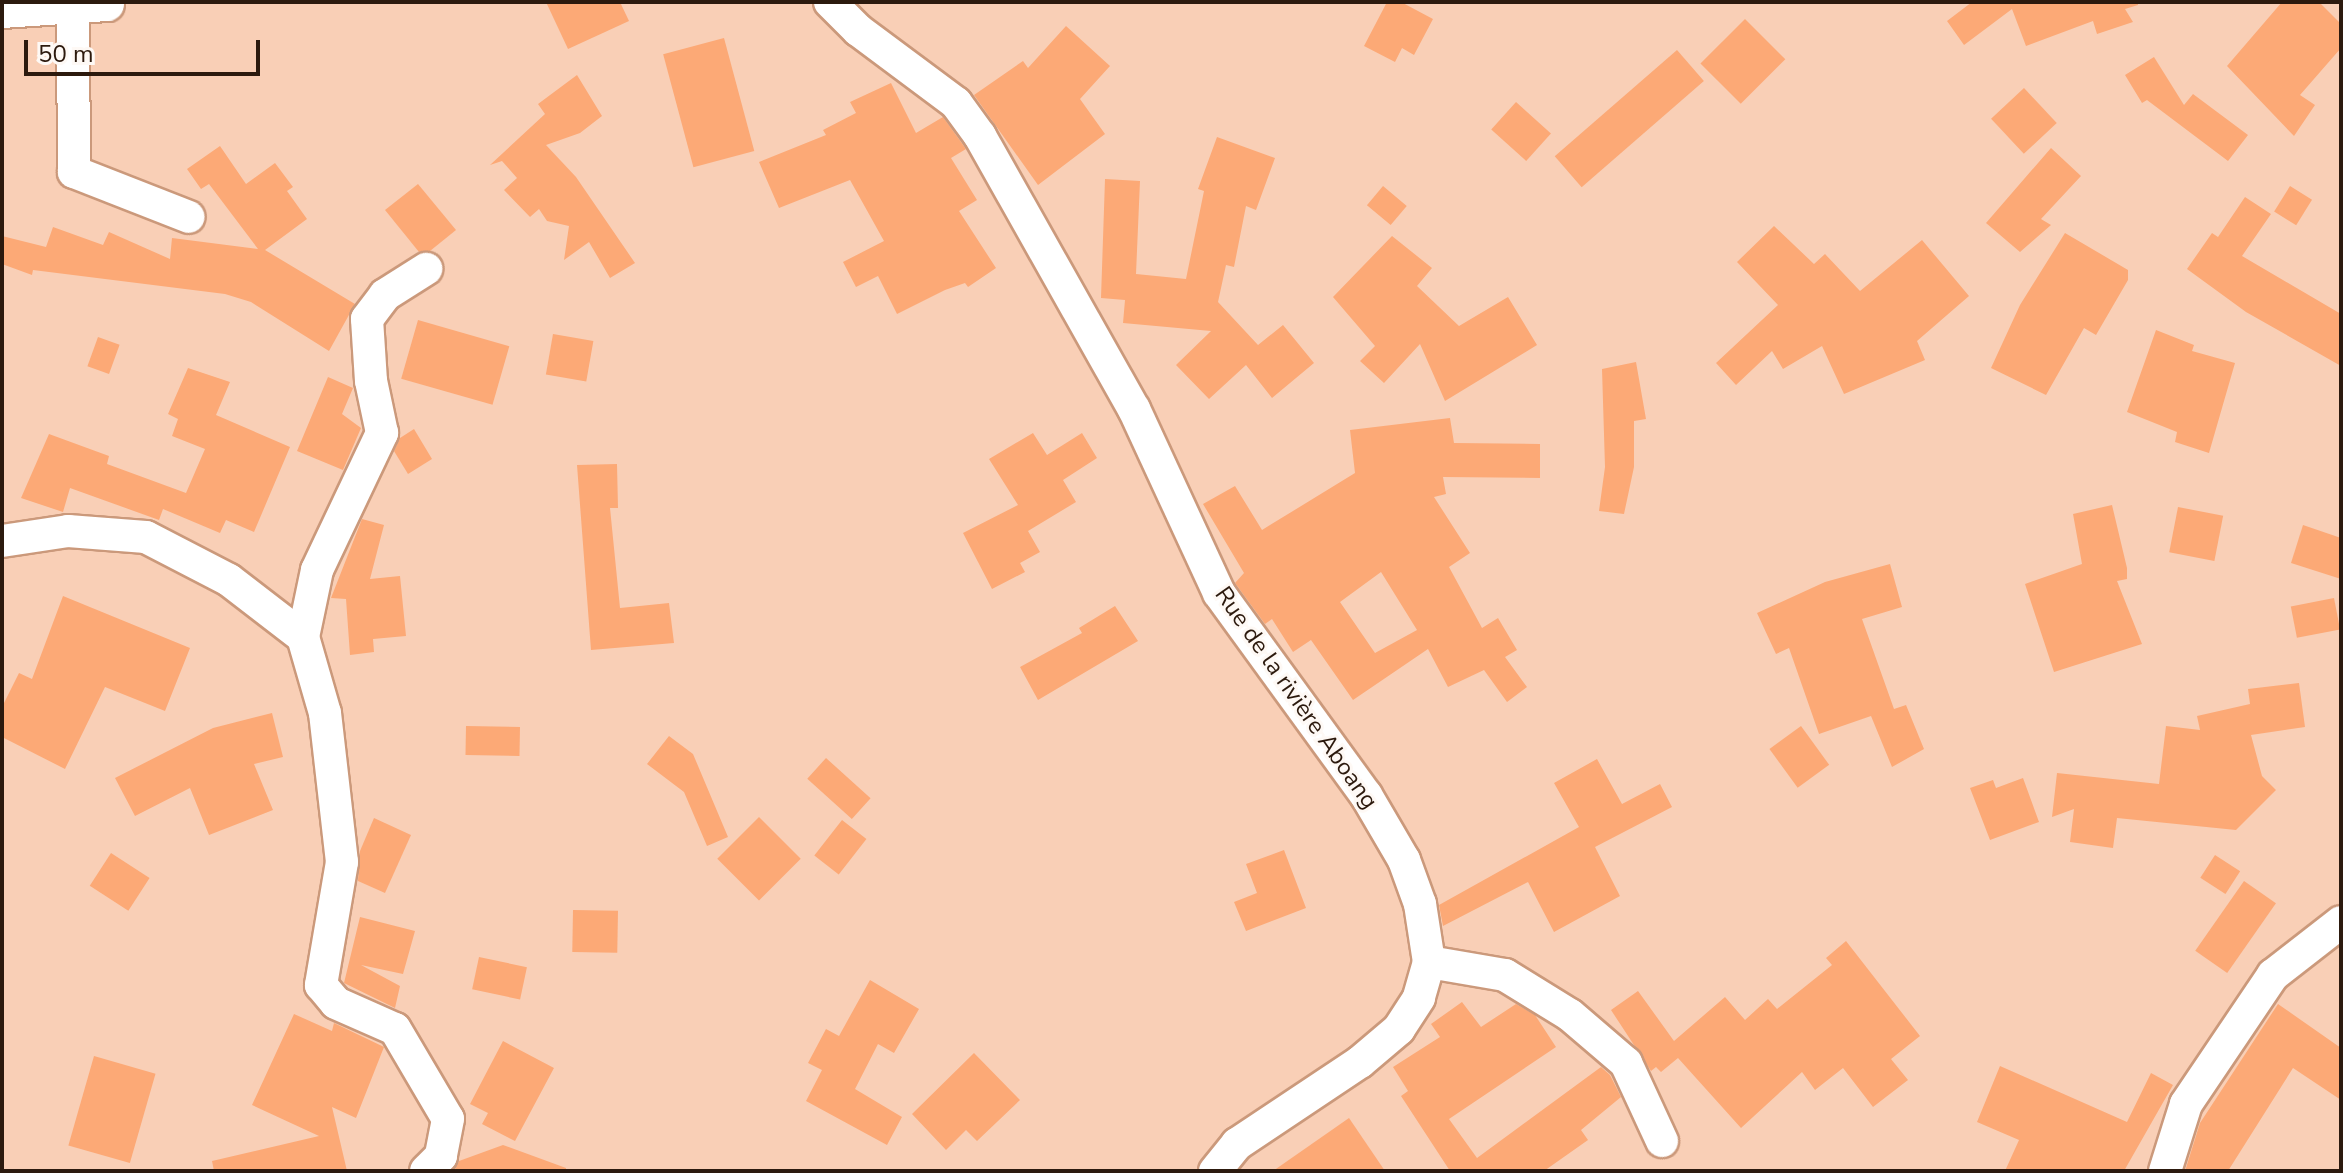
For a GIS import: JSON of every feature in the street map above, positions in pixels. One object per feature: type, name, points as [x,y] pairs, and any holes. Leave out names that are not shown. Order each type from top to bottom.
[{"type":"street","name":"Rue de la rivière Aboang","points":[[830,2],[858,30],[956,103],[980,136],[1134,409],[1219,593],[1320,725],[1404,860],[1427,928],[1429,962],[1419,998],[1399,1029],[1360,1062],[1237,1144],[1215,1171]]},
{"type":"street","points":[[73,5],[74,172],[189,217]]},
{"type":"street","points":[[2,12],[108,5]]},
{"type":"street","points":[[426,269],[385,295],[367,319],[371,381],[382,433],[317,570],[303,637],[325,713],[342,862],[321,985],[336,1003],[395,1029],[448,1119],[441,1156],[426,1171]]},
{"type":"street","points":[[2,541],[68,531],[146,537],[229,580],[303,637]]},
{"type":"street","points":[[2165,1171],[2186,1104],[2273,975],[2341,922]]},
{"type":"street","points":[[1429,962],[1505,975],[1570,1015],[1626,1063],[1662,1141]]},
{"type":"building","points":[[546,2],[620,2],[629,21],[568,49]]},
{"type":"building","points":[[1387,2],[1401,2],[1433,19],[1414,55],[1402,48],[1395,62],[1364,46]]},
{"type":"building","points":[[1972,2],[2138,2],[2138,5],[2125,9],[2133,22],[2097,34],[2093,21],[2026,46],[2012,9],[1964,45],[1947,21]]},
{"type":"building","points":[[2282,2],[2319,2],[2341,24],[2341,48],[2300,95],[2315,105],[2294,136],[2227,66]]},
{"type":"building","points":[[1745,19],[1785,59],[1741,104],[1700,64]]},
{"type":"building","points":[[1066,26],[1110,66],[1080,99],[1105,134],[1038,185],[974,95],[1023,61],[1028,68]]},
{"type":"building","points":[[724,38],[754,151],[693,167],[663,54]]},
{"type":"building","points":[[1677,50],[1704,81],[1582,187],[1555,156]]},
{"type":"building","points":[[2154,57],[2184,105],[2193,94],[2248,135],[2228,161],[2147,100],[2142,103],[2125,75]]},
{"type":"building","points":[[577,75],[602,116],[580,133],[546,145],[576,177],[635,263],[610,278],[589,242],[564,260],[569,226],[547,221],[539,209],[530,217],[504,190],[517,178],[502,161],[490,165],[545,114],[538,104]]},
{"type":"building","points":[[891,83],[916,133],[943,117],[966,149],[951,158],[977,200],[959,211],[996,268],[968,287],[965,283],[945,290],[897,314],[878,276],[856,287],[843,262],[884,241],[850,180],[779,208],[759,162],[826,135],[823,130],[856,113],[850,102]]},
{"type":"building","points":[[2024,88],[2057,123],[2024,154],[1991,119]]},
{"type":"building","points":[[1516,102],[1551,133],[1526,161],[1491,129]]},
{"type":"building","points":[[1217,137],[1275,158],[1256,210],[1246,206],[1234,267],[1226,265],[1218,302],[1258,345],[1283,325],[1314,363],[1272,398],[1246,365],[1209,399],[1176,365],[1211,331],[1123,323],[1125,300],[1101,298],[1105,179],[1140,181],[1136,274],[1186,279],[1204,191],[1198,189]]},
{"type":"building","points":[[220,146],[246,184],[275,163],[293,187],[287,191],[307,219],[265,250],[355,304],[329,351],[251,302],[225,294],[33,270],[32,275],[2,264],[2,236],[46,247],[53,227],[103,245],[109,232],[170,259],[172,238],[258,249],[209,184],[201,189],[187,169]]},
{"type":"building","points":[[2051,148],[2081,176],[2041,219],[2051,225],[2020,252],[1986,223]]},
{"type":"building","points":[[418,184],[456,230],[430,251],[419,252],[385,210]]},
{"type":"building","points":[[1383,186],[1407,206],[1391,225],[1367,205]]},
{"type":"building","points":[[2290,186],[2312,200],[2296,225],[2274,211]]},
{"type":"building","points":[[2245,197],[2271,214],[2242,256],[2341,314],[2341,366],[2246,312],[2187,269],[2212,233],[2218,237]]},
{"type":"building","points":[[1774,226],[1814,264],[1825,254],[1860,291],[1922,240],[1969,296],[1917,341],[1925,360],[1844,394],[1822,346],[1783,369],[1772,351],[1736,385],[1716,363],[1778,305],[1737,262]]},
{"type":"building","points":[[2065,233],[2128,270],[2128,280],[2096,335],[2084,328],[2046,395],[1991,368],[2020,305]]},
{"type":"building","points":[[1392,236],[1432,268],[1417,286],[1459,326],[1508,297],[1537,345],[1445,401],[1420,344],[1384,383],[1360,361],[1375,346],[1333,297]]},
{"type":"building","points":[[418,320],[509,346],[493,405],[401,379]]},
{"type":"building","points":[[2156,330],[2194,345],[2192,351],[2235,363],[2209,453],[2175,442],[2177,432],[2127,412]]},
{"type":"building","points":[[553,334],[593,341],[586,381],[546,374]]},
{"type":"building","points":[[98,337],[120,345],[109,374],[87,366]]},
{"type":"building","points":[[1636,362],[1646,419],[1634,421],[1634,467],[1624,514],[1599,511],[1605,467],[1602,369]]},
{"type":"building","points":[[188,368],[230,382],[216,415],[290,447],[254,532],[226,520],[220,533],[163,509],[159,520],[70,488],[63,512],[21,498],[49,434],[109,456],[107,464],[186,493],[205,449],[172,436],[178,419],[168,414]]},
{"type":"building","points":[[328,377],[353,388],[342,414],[361,428],[343,470],[297,451]]},
{"type":"building","points":[[1450,418],[1454,443],[1540,444],[1540,478],[1443,477],[1446,494],[1434,497],[1470,553],[1449,567],[1482,628],[1498,618],[1517,650],[1505,657],[1527,687],[1507,702],[1484,670],[1448,687],[1428,649],[1353,700],[1311,640],[1293,652],[1272,619],[1265,624],[1235,583],[1244,573],[1203,504],[1235,486],[1262,530],[1355,473],[1350,430]],"holes":[[[1381,572],[1417,630],[1375,653],[1340,602]]]},
{"type":"building","points":[[414,429],[432,459],[408,474],[394,451],[400,438]]},
{"type":"building","points":[[1033,433],[1047,455],[1082,433],[1097,458],[1063,480],[1076,502],[1028,531],[1040,552],[1020,563],[1025,572],[992,589],[963,533],[1018,505],[989,459]]},
{"type":"building","points":[[617,464],[618,508],[610,508],[620,608],[669,603],[674,643],[591,650],[577,465]]},
{"type":"building","points":[[2112,505],[2127,568],[2127,579],[2117,581],[2142,644],[2054,672],[2025,584],[2082,564],[2073,514]]},
{"type":"building","points":[[2178,507],[2223,516],[2214,561],[2169,552]]},
{"type":"building","points":[[362,519],[384,525],[370,579],[400,576],[406,636],[373,639],[374,652],[350,655],[346,599],[331,598]]},
{"type":"building","points":[[2303,525],[2341,538],[2341,579],[2291,563]]},
{"type":"building","points":[[1890,564],[1902,607],[1862,619],[1894,709],[1906,705],[1924,749],[1892,767],[1871,716],[1819,734],[1789,648],[1776,654],[1757,613],[1825,582]]},
{"type":"building","points":[[63,596],[190,648],[165,711],[105,687],[65,769],[2,737],[2,707],[19,673],[32,679]]},
{"type":"building","points":[[2334,598],[2340,629],[2297,638],[2291,606]]},
{"type":"building","points":[[1115,606],[1138,641],[1038,700],[1020,667],[1082,633],[1079,628]]},
{"type":"building","points":[[2299,683],[2305,727],[2251,735],[2262,776],[2276,790],[2236,830],[2117,818],[2113,848],[2070,842],[2074,809],[2052,817],[2057,773],[2159,784],[2166,726],[2200,730],[2197,716],[2250,704],[2248,689]]},
{"type":"building","points":[[272,713],[283,757],[254,764],[273,810],[209,835],[190,788],[135,816],[115,778],[213,728]]},
{"type":"building","points":[[466,726],[520,727],[519,756],[465,755]]},
{"type":"building","points":[[1801,726],[1829,765],[1798,788],[1769,749]]},
{"type":"building","points":[[669,736],[693,754],[728,837],[707,846],[684,792],[647,764]]},
{"type":"building","points":[[826,758],[871,798],[852,819],[807,779]]},
{"type":"building","points":[[1597,759],[1622,804],[1660,784],[1672,807],[1595,847],[1620,896],[1554,932],[1528,882],[1443,926],[1439,905],[1579,827],[1554,783]]},
{"type":"building","points":[[2023,778],[2039,822],[1990,840],[1970,788],[1993,780],[1996,788]]},
{"type":"building","points":[[759,817],[801,859],[759,900],[717,859]]},
{"type":"building","points":[[374,818],[411,835],[385,893],[358,881],[360,851]]},
{"type":"building","points":[[842,820],[866,839],[839,875],[814,855]]},
{"type":"building","points":[[1284,850],[1306,908],[1246,931],[1234,902],[1257,893],[1246,864]]},
{"type":"building","points":[[111,853],[150,878],[128,911],[90,886]]},
{"type":"building","points":[[2215,855],[2240,871],[2225,894],[2200,878]]},
{"type":"building","points":[[2244,881],[2276,903],[2227,973],[2195,951]]},
{"type":"building","points":[[573,910],[618,911],[617,953],[572,952]]},
{"type":"building","points":[[360,917],[415,931],[403,974],[361,965],[400,986],[395,1008],[344,983]]},
{"type":"building","points":[[1846,941],[1920,1036],[1891,1059],[1908,1080],[1873,1107],[1843,1068],[1815,1090],[1802,1072],[1741,1128],[1678,1058],[1661,1072],[1656,1067],[1651,1071],[1611,1010],[1638,991],[1674,1041],[1725,997],[1745,1020],[1768,999],[1777,1009],[1832,965],[1826,958]]},
{"type":"building","points":[[479,957],[527,967],[520,999],[472,989]]},
{"type":"building","points":[[870,980],[919,1009],[894,1053],[878,1044],[855,1089],[902,1117],[887,1145],[806,1101],[822,1070],[808,1063],[826,1029],[839,1036]]},
{"type":"building","points":[[1462,1002],[1481,1027],[1516,1004],[1535,1015],[1556,1047],[1449,1119],[1477,1158],[1601,1067],[1610,1075],[1621,1097],[1581,1130],[1588,1140],[1544,1171],[1450,1171],[1401,1096],[1408,1091],[1393,1067],[1440,1037],[1431,1024]]},
{"type":"building","points":[[2278,1004],[2341,1048],[2341,1100],[2293,1068],[2228,1171],[2185,1171],[2200,1123]]},
{"type":"building","points":[[294,1014],[332,1031],[334,1023],[384,1047],[356,1118],[332,1107],[347,1171],[214,1171],[212,1161],[319,1136],[252,1105]]},
{"type":"building","points":[[503,1041],[554,1068],[515,1141],[482,1124],[488,1113],[470,1104]]},
{"type":"building","points":[[974,1053],[1020,1100],[977,1141],[966,1130],[946,1150],[912,1114]]},
{"type":"building","points":[[94,1056],[156,1074],[130,1163],[68,1145]]},
{"type":"building","points":[[2000,1066],[2127,1122],[2151,1073],[2173,1085],[2124,1171],[2005,1171],[2019,1140],[1977,1122]]},
{"type":"building","points":[[1349,1118],[1385,1171],[1273,1171]]},
{"type":"building","points":[[503,1145],[566,1168],[566,1171],[455,1169],[459,1161]]}]
